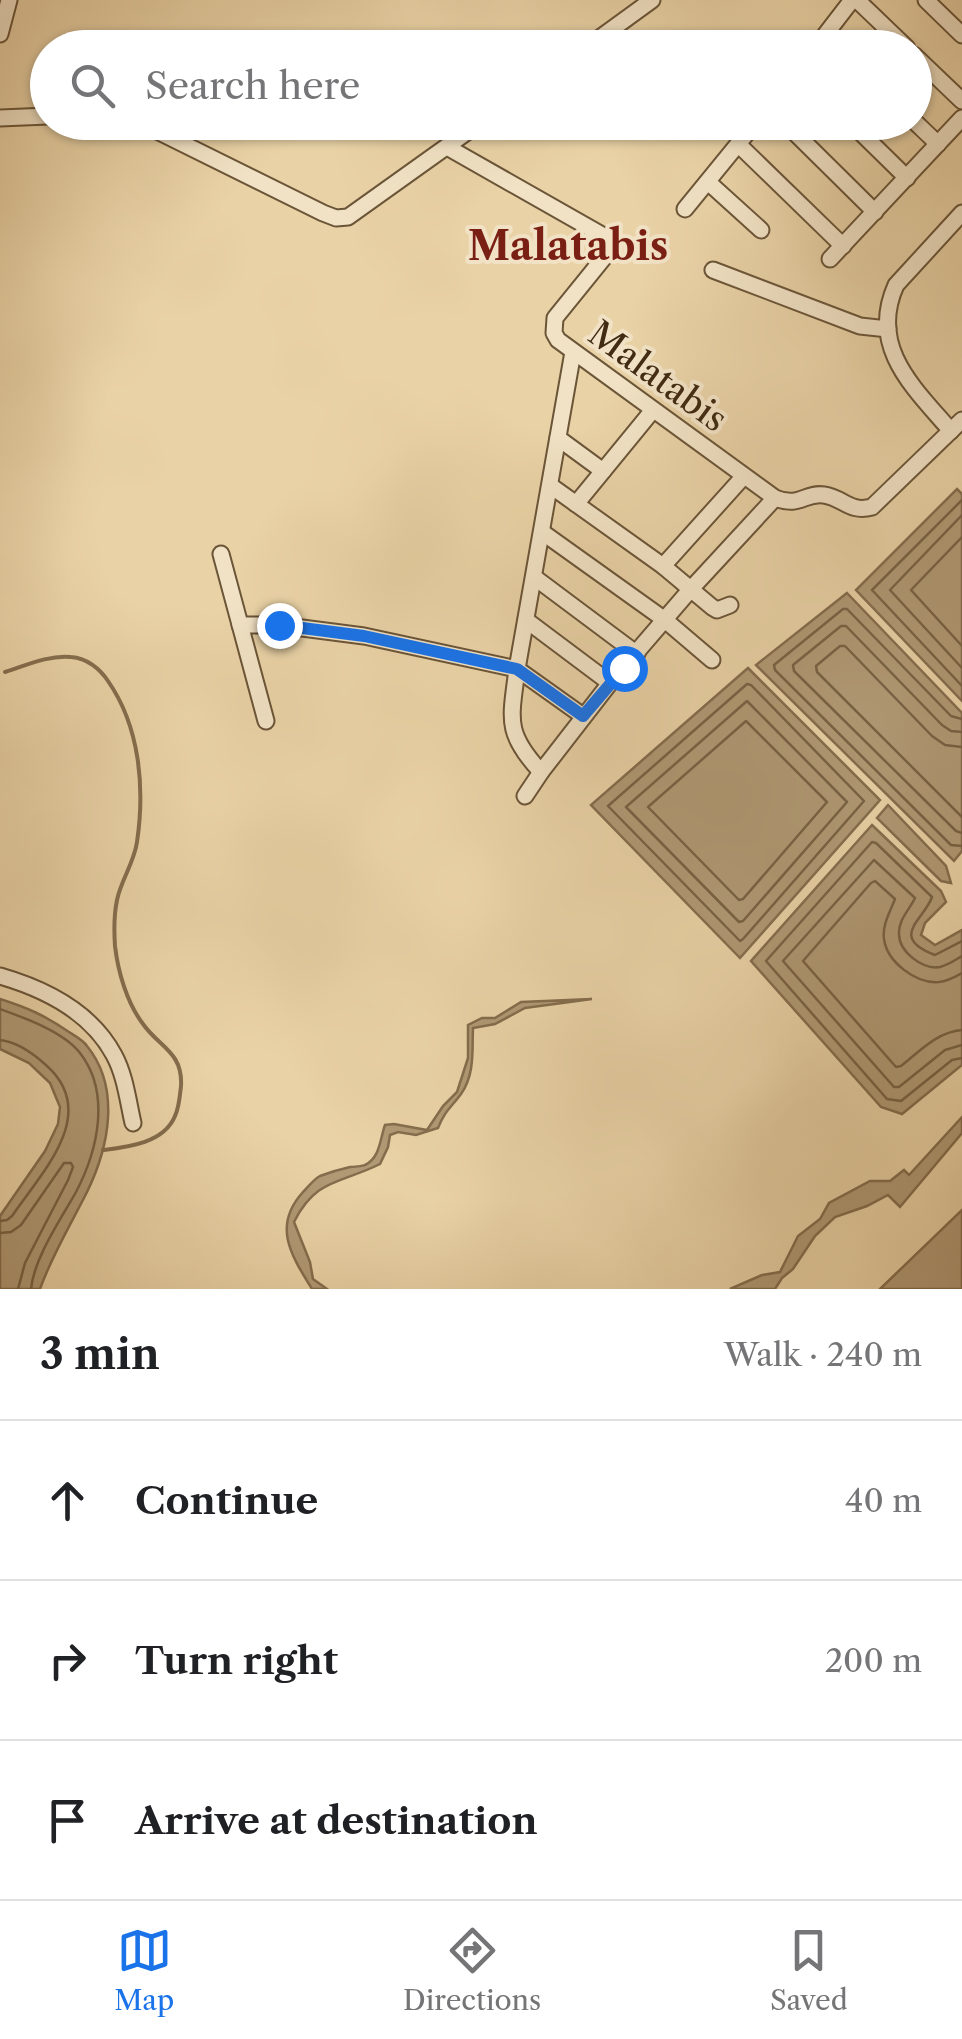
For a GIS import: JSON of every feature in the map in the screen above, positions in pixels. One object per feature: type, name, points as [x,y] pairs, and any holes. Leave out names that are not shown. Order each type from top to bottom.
[{"type":"street","points":[[0,34],[9,0]]},
{"type":"street","points":[[611,30],[652,0]]},
{"type":"street","points":[[829,30],[855,0],[888,30]]},
{"type":"street","points":[[926,0],[962,35]]},
{"type":"street","points":[[932,72],[962,100]]},
{"type":"street","points":[[0,118],[30,117]]},
{"type":"street","points":[[830,259],[962,118]]},
{"type":"street","points":[[932,138],[938,144]]},
{"type":"street","points":[[175,140],[323,214],[342,218],[355,213],[456,140]]},
{"type":"street","points":[[685,209],[743,140]]},
{"type":"street","points":[[802,140],[875,212]]},
{"type":"street","points":[[868,140],[907,178]]},
{"type":"street","points":[[739,145],[843,246]]},
{"type":"street","name":"Malatabis","points":[[446,147],[602,235],[606,254],[555,318],[554,333],[558,340],[775,498]]},
{"type":"street","points":[[708,182],[761,230]]},
{"type":"street","points":[[525,796],[610,683],[775,498],[797,503],[824,495],[860,510],[872,507],[957,426],[906,380],[894,358],[888,329],[890,297],[896,285],[962,214]]},
{"type":"street","points":[[713,270],[860,326],[888,329]]},
{"type":"street","points":[[541,772],[522,750],[512,728],[517,669],[573,352]]},
{"type":"street","points":[[576,504],[653,410]]},
{"type":"street","points":[[558,438],[603,471]]},
{"type":"street","points":[[663,566],[744,476]]},
{"type":"street","points":[[550,486],[663,566],[717,610],[730,605]]},
{"type":"street","points":[[542,532],[665,620],[712,660]]},
{"type":"street","points":[[222,554],[266,721]]},
{"type":"street","points":[[534,577],[637,654]]},
{"type":"street","points":[[526,620],[610,683]]},
{"type":"street","points":[[240,625],[279,625],[364,636],[517,669],[583,716]]},
{"type":"street","points":[[0,976],[36,987],[97,1029],[116,1058],[133,1124]]},
{"type":"water","points":[[957,489],[962,494],[962,701],[856,590]]},
{"type":"water","points":[[847,593],[962,713],[962,851],[954,861],[756,665]]},
{"type":"water","points":[[748,668],[880,800],[740,958],[591,805]]},
{"type":"water","points":[[888,805],[946,866],[951,883],[941,881],[877,818]]},
{"type":"water","points":[[872,825],[941,891],[946,902],[925,923],[921,935],[935,945],[962,930],[962,1065],[902,1114],[881,1107],[751,961]]},
{"type":"water","points":[[0,999],[44,1016],[83,1042],[98,1062],[108,1099],[106,1137],[95,1175],[40,1289],[0,1289],[0,1216],[45,1151],[58,1124],[60,1107],[50,1083],[29,1063],[0,1049]]},
{"type":"water","points":[[592,999],[525,1008],[495,1024],[473,1028],[469,1078],[438,1128],[416,1135],[390,1135],[380,1164],[330,1184],[302,1208],[294,1222],[313,1279],[327,1289],[312,1289],[292,1252],[287,1229],[294,1205],[311,1183],[320,1176],[370,1162],[377,1153],[385,1125],[427,1130],[457,1092],[468,1058],[468,1025],[482,1018],[495,1018],[521,1002]]},
{"type":"water","points":[[962,1117],[962,1133],[900,1207],[888,1195],[835,1217],[815,1236],[775,1289],[730,1289],[780,1272],[798,1236],[820,1219],[829,1203],[870,1181],[890,1181],[904,1170],[909,1175]]},
{"type":"water","points":[[962,1210],[962,1289],[880,1289]]},
{"type":"waterway","points":[[5,672],[54,658],[88,662],[108,681],[119,699],[138,759],[139,821],[135,850],[117,900],[115,946],[132,1007],[174,1058],[181,1086],[176,1113],[163,1132],[144,1142],[103,1150]]},
{"type":"district","name":"Malatabis","points":[[568,245]]},
{"type":"route","points":[[279,625],[364,636],[517,669],[583,716],[624,668]]}]
